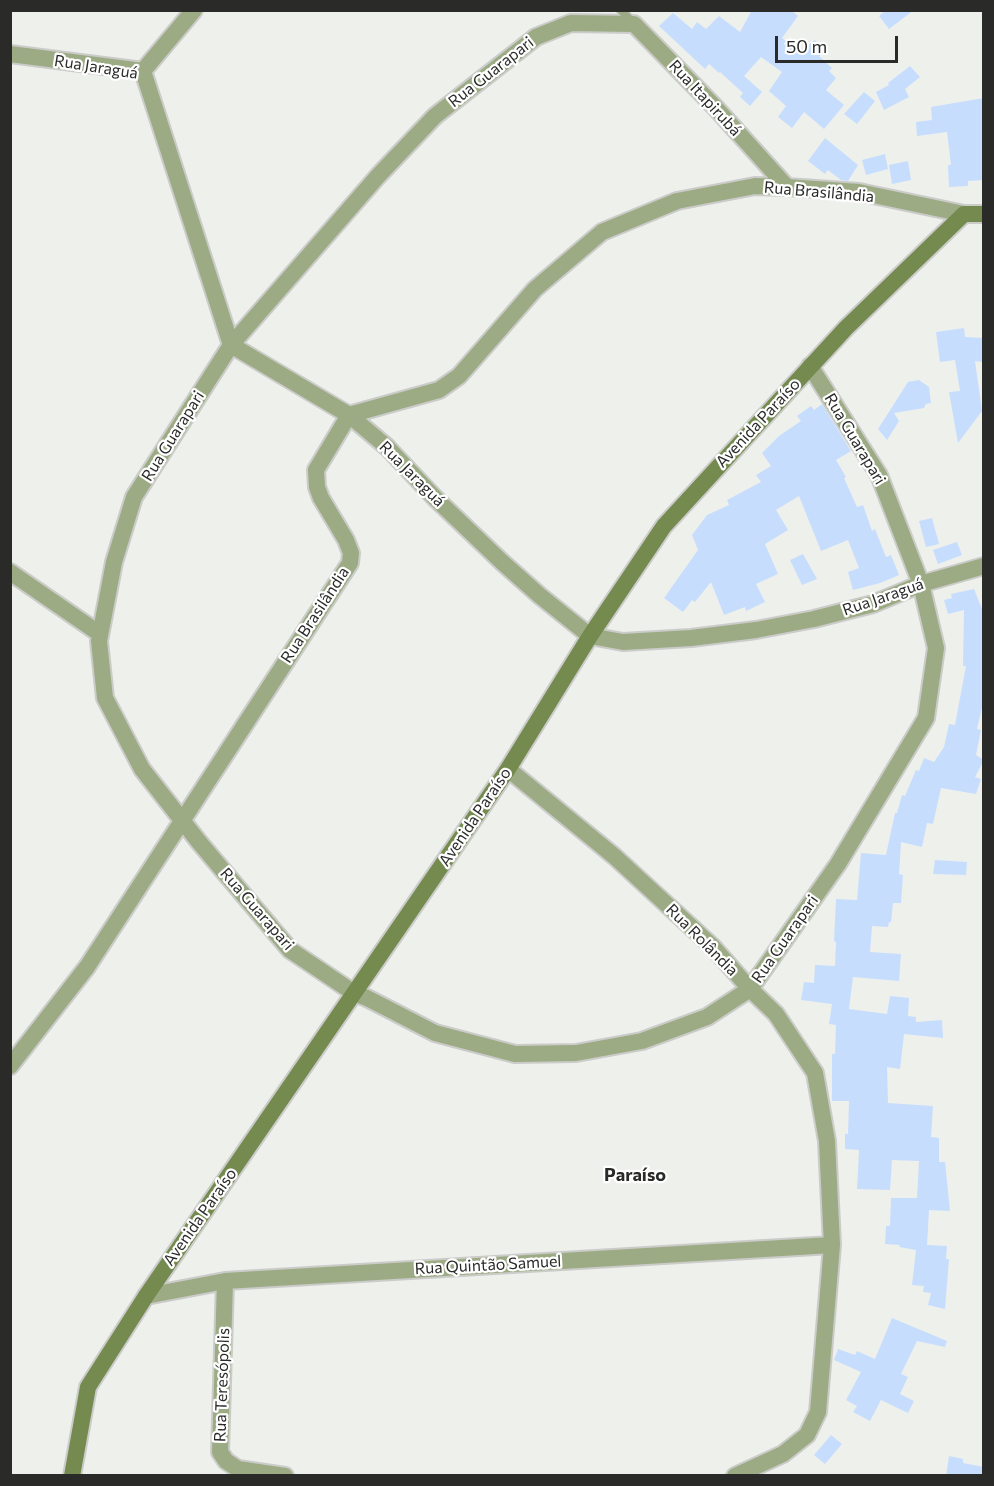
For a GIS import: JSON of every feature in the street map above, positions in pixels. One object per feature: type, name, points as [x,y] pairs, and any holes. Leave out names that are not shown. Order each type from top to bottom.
[{"type":"main road","name":"Rua Brasilândia","points":[[964,214],[984,214]]},
{"type":"main road","name":"Avenida Paraíso","points":[[72,1476],[88,1387],[146,1296],[508,769],[590,636],[664,526],[846,328],[964,214]]},
{"type":"street","points":[[143,71],[194,10]]},
{"type":"street","name":"Rua Guarapari","points":[[634,24],[571,23],[536,36],[435,116],[378,176],[231,345],[135,497],[114,562],[100,634],[105,698],[142,769],[290,950],[354,993],[435,1033],[515,1054],[576,1053],[642,1041],[706,1017],[750,989],[837,864],[926,718],[936,648],[921,584],[879,475],[810,366]]},
{"type":"street","name":"Rua Itapirubá","points":[[634,24],[715,107],[787,187]]},
{"type":"street","name":"Rua Jaraguá","points":[[10,54],[143,71],[231,345],[349,415],[387,447],[435,498],[502,562],[538,595],[590,636],[622,642],[691,638],[756,630],[873,604],[921,584],[984,566]]},
{"type":"street","name":"Rua Brasilândia","points":[[10,1066],[87,967],[350,563],[351,553],[346,540],[316,487],[315,470],[349,415],[439,390],[459,376],[535,289],[603,232],[677,201],[755,186],[787,187],[859,192],[964,214]]},
{"type":"street","points":[[10,572],[100,634]]},
{"type":"street","name":"Rua Rolândia","points":[[508,769],[614,856],[713,947],[750,989],[776,1014],[815,1073],[827,1141],[832,1245],[818,1412],[807,1436],[783,1454],[735,1476]]},
{"type":"street","name":"Rua Quintão Samuel","points":[[146,1296],[225,1281],[832,1245]]},
{"type":"street","name":"Rua Teresópolis","points":[[225,1281],[220,1452],[226,1461],[237,1469],[285,1476]]},
{"type":"lane","name":"Rua Itapirubá","points":[[621,10],[634,24]]},
{"type":"building","points":[[752,10],[791,10],[798,16],[782,38],[799,52],[815,40],[824,53],[819,56],[832,68],[829,71],[836,78],[826,90],[844,105],[824,129],[804,112],[792,128],[778,117],[786,106],[769,91],[782,72],[761,57],[744,76],[762,92],[750,106],[740,97],[743,93],[720,72],[709,64],[705,69],[659,26],[673,13],[692,29],[697,22],[706,29],[719,16],[740,32]]},
{"type":"building","points":[[886,10],[914,10],[889,29],[879,16]]},
{"type":"building","points":[[910,66],[920,77],[905,89],[909,97],[884,110],[876,92],[889,85],[888,83]]},
{"type":"building","points":[[864,92],[875,101],[857,124],[844,114]]},
{"type":"building","points":[[984,98],[984,180],[968,181],[968,186],[949,187],[948,165],[951,165],[947,132],[917,136],[916,122],[932,120],[931,107]]},
{"type":"building","points":[[825,138],[858,165],[848,181],[841,180],[828,170],[825,174],[808,161]]},
{"type":"building","points":[[885,154],[888,169],[866,175],[862,160]]},
{"type":"building","points":[[908,161],[911,180],[892,184],[889,165]]},
{"type":"building","points":[[964,328],[965,337],[984,338],[984,362],[975,361],[982,411],[958,443],[949,392],[960,391],[955,360],[940,362],[936,332]]},
{"type":"building","points":[[919,380],[929,387],[931,403],[926,404],[924,408],[894,413],[899,421],[887,440],[878,429],[908,382]]},
{"type":"building","points":[[822,404],[851,451],[836,460],[846,477],[844,478],[857,507],[863,505],[872,531],[875,529],[886,557],[891,555],[899,575],[853,590],[848,572],[859,568],[848,540],[821,551],[799,496],[776,510],[788,530],[765,544],[778,574],[756,584],[765,602],[746,611],[745,607],[724,615],[711,582],[695,602],[692,600],[683,612],[664,598],[698,550],[692,535],[707,515],[729,505],[727,500],[761,482],[756,475],[771,466],[762,453],[779,436],[801,421],[797,416],[811,406],[814,410]]},
{"type":"building","points":[[932,518],[939,544],[926,547],[919,521]]},
{"type":"building","points":[[957,542],[962,555],[938,564],[933,550]]},
{"type":"building","points":[[803,554],[817,579],[802,585],[790,560]]},
{"type":"building","points":[[974,589],[984,614],[984,699],[977,729],[981,730],[976,755],[984,760],[975,777],[981,779],[976,794],[941,788],[933,824],[927,823],[922,847],[901,842],[899,874],[903,875],[901,903],[893,903],[891,922],[888,927],[872,926],[870,952],[901,954],[899,981],[853,977],[849,1009],[887,1014],[890,996],[909,998],[908,1016],[916,1017],[916,1022],[942,1020],[943,1038],[904,1034],[900,1069],[887,1067],[888,1103],[933,1106],[931,1137],[939,1138],[939,1162],[945,1162],[950,1211],[929,1210],[927,1245],[947,1246],[946,1259],[949,1259],[945,1309],[928,1305],[931,1293],[923,1292],[924,1286],[912,1285],[916,1250],[899,1247],[900,1245],[885,1244],[886,1226],[890,1226],[891,1198],[917,1198],[919,1161],[892,1160],[890,1190],[857,1189],[859,1150],[845,1149],[849,1101],[832,1101],[832,1054],[835,1054],[836,1025],[829,1024],[832,1004],[801,1000],[804,982],[814,983],[815,965],[835,966],[836,899],[857,900],[861,853],[886,855],[895,813],[897,813],[902,795],[905,796],[924,758],[934,762],[944,747],[949,724],[955,725],[966,666],[963,666],[964,610],[948,614],[944,600],[952,598],[951,594]]},
{"type":"building","points":[[935,860],[967,862],[966,875],[933,874]]},
{"type":"building","points":[[892,1318],[947,1341],[945,1347],[917,1341],[901,1374],[908,1377],[900,1394],[914,1401],[908,1413],[881,1400],[870,1421],[853,1412],[857,1406],[846,1400],[861,1372],[834,1360],[838,1349],[855,1355],[857,1351],[875,1359]]},
{"type":"building","points":[[831,1435],[842,1444],[825,1464],[814,1455]]},
{"type":"building","points":[[949,1456],[963,1459],[963,1463],[984,1467],[984,1476],[946,1476]]},
{"type":"district","name":"Paraíso","points":[[635,1175]]}]
